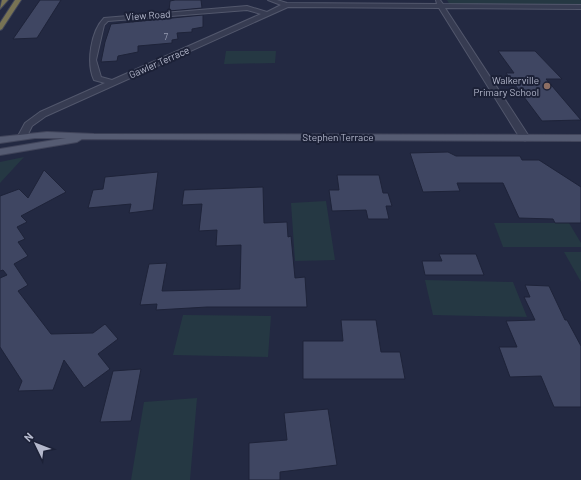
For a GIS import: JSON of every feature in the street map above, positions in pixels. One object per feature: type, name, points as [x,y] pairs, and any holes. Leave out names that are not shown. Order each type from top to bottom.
[{"type":"highway","points":[[0,7],[5,0]]},
{"type":"highway","points":[[0,28],[18,0]]},
{"type":"main road","name":"Stephen Terrace","points":[[0,140],[23,136],[59,134],[94,137],[581,138]]},
{"type":"main road","name":"Stephen Terrace","points":[[0,152],[94,137]]},
{"type":"street","points":[[271,0],[287,5],[440,3],[581,7]]},
{"type":"street","points":[[440,3],[525,138]]},
{"type":"street","name":"Gawler Terrace","points":[[23,136],[28,125],[36,119],[112,83],[287,5]]},
{"type":"street","name":"View Road","points":[[112,83],[97,78],[92,60],[101,24],[106,19],[247,8],[268,14]]},
{"type":"shaded area","points":[[447,0],[581,0],[581,5],[450,5]]},
{"type":"shaded area","points":[[226,51],[276,51],[275,63],[224,64]]},
{"type":"shaded area","points":[[24,157],[0,183],[0,162]]},
{"type":"shaded area","points":[[326,201],[335,260],[295,261],[291,203]]},
{"type":"shaded area","points":[[494,223],[569,223],[581,243],[581,247],[503,247]]},
{"type":"shaded area","points":[[564,252],[581,252],[581,282]]},
{"type":"shaded area","points":[[425,280],[513,282],[527,317],[433,315]]},
{"type":"shaded area","points":[[183,315],[271,316],[268,357],[173,355]]},
{"type":"shaded area","points":[[197,398],[190,480],[131,480],[144,402]]},
{"type":"building","points":[[40,0],[61,0],[37,38],[13,39]]},
{"type":"building","points":[[201,0],[202,8],[169,11],[170,1]]},
{"type":"building","points":[[203,15],[203,27],[192,29],[192,32],[177,33],[178,39],[172,40],[172,43],[138,46],[138,52],[118,56],[117,61],[101,62],[105,42],[111,24]]},
{"type":"building","points":[[498,51],[535,51],[562,79],[546,79],[581,120],[542,121],[506,73],[514,73]]},
{"type":"building","points":[[448,152],[456,156],[520,156],[522,160],[539,160],[581,187],[581,223],[555,223],[553,219],[519,218],[503,183],[457,183],[460,191],[423,192],[410,153]]},
{"type":"building","points":[[44,170],[66,192],[21,216],[27,222],[17,227],[25,239],[18,242],[28,256],[14,264],[28,285],[18,291],[51,334],[93,333],[105,324],[118,339],[98,354],[110,369],[84,388],[64,360],[53,390],[18,391],[22,381],[0,347],[0,278],[7,275],[3,270],[0,271],[0,196],[19,189],[28,198]]},
{"type":"building","points":[[158,172],[153,210],[129,213],[131,204],[88,208],[93,190],[103,189],[105,177]]},
{"type":"building","points":[[337,175],[379,175],[383,193],[388,193],[392,206],[386,206],[389,219],[368,219],[366,210],[332,211],[329,190],[339,190]]},
{"type":"building","points":[[263,187],[264,223],[287,222],[288,237],[291,236],[295,278],[305,277],[307,307],[207,307],[156,310],[157,304],[140,305],[149,264],[167,263],[162,291],[240,289],[241,245],[216,246],[217,230],[199,231],[202,204],[182,205],[184,190]]},
{"type":"building","points":[[439,254],[476,254],[484,275],[425,275],[422,261],[442,261]]},
{"type":"building","points":[[525,285],[549,286],[565,320],[567,320],[581,346],[581,407],[554,407],[541,376],[510,377],[499,347],[517,347],[506,321],[535,320],[524,297],[530,297]]},
{"type":"building","points":[[341,320],[376,320],[381,352],[400,352],[405,379],[303,379],[303,341],[343,341]]},
{"type":"building","points":[[141,369],[131,421],[100,422],[113,371]]},
{"type":"building","points":[[328,409],[337,465],[280,472],[280,480],[249,480],[249,443],[287,440],[284,413]]},
{"type":"place","name":"Walkerville Primary School","points":[[547,86]]}]
